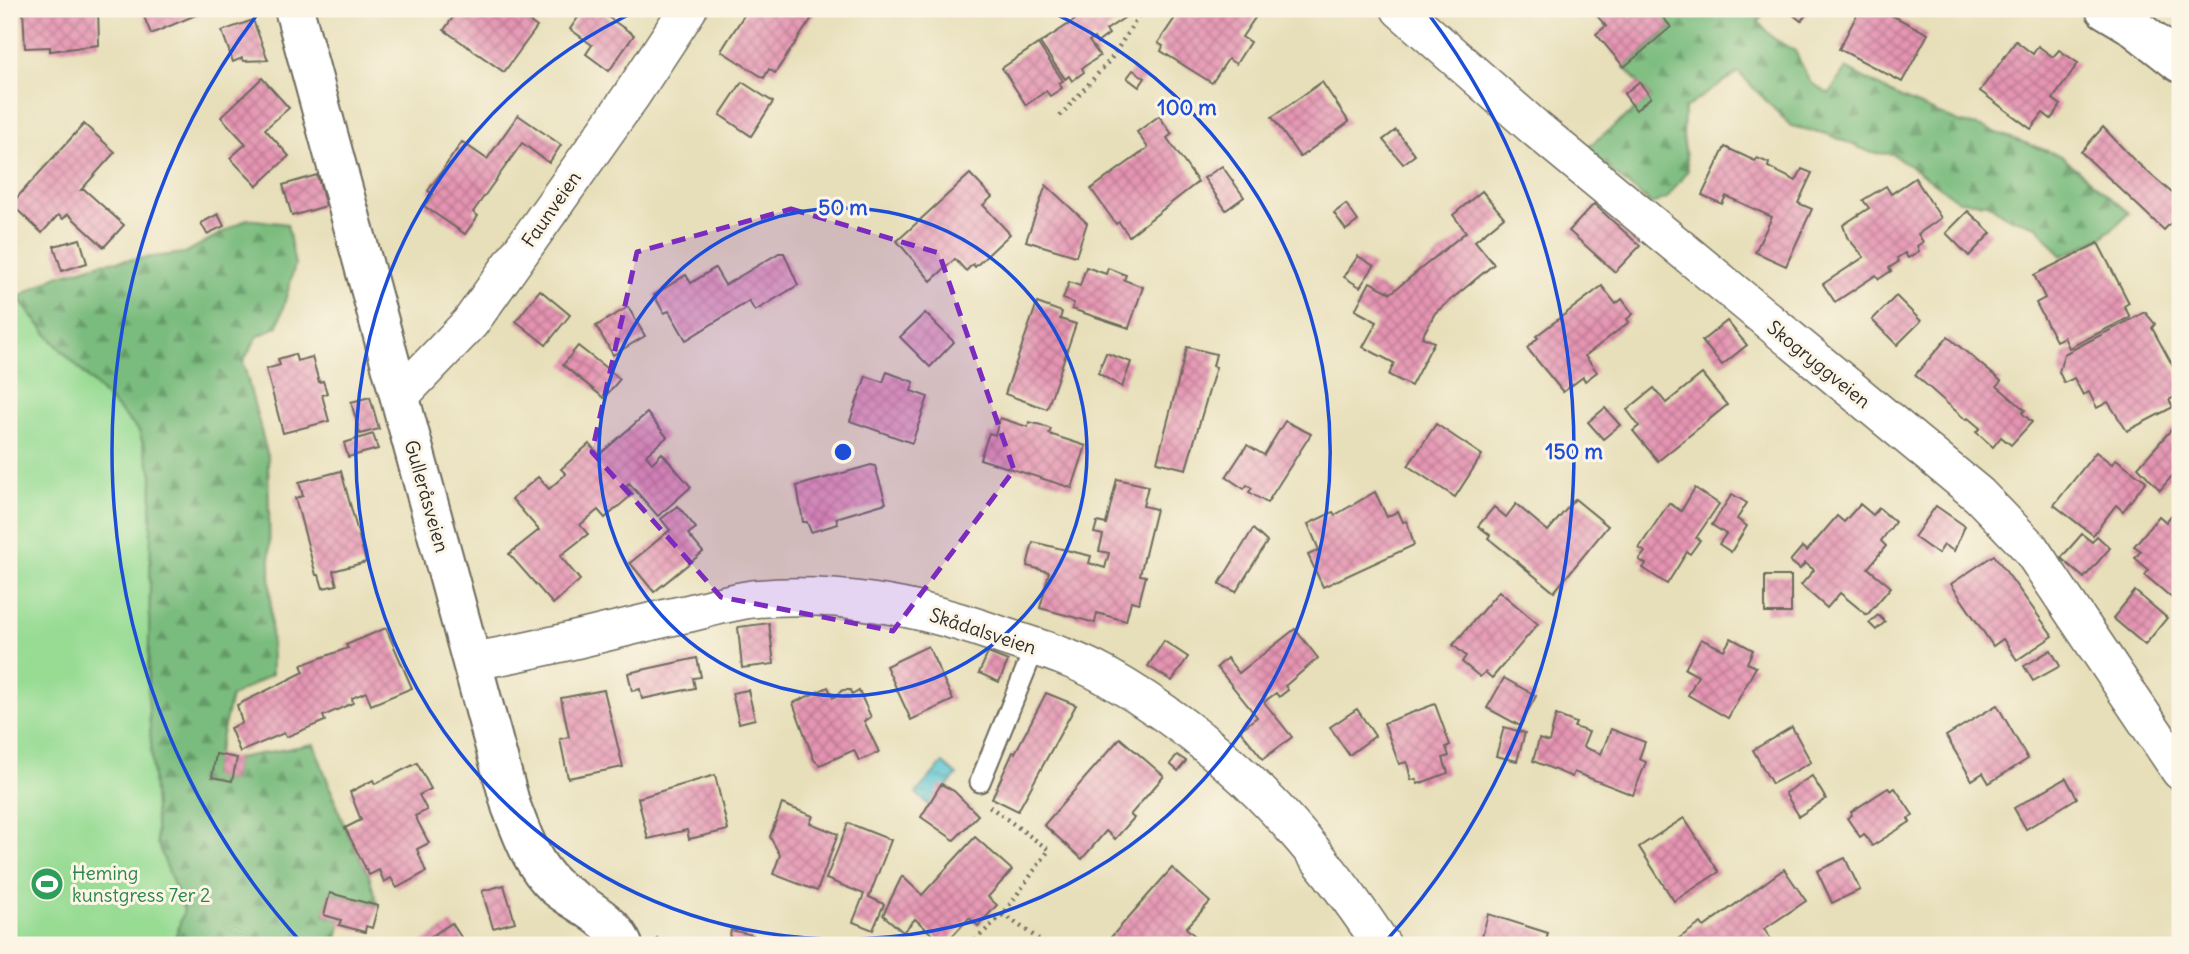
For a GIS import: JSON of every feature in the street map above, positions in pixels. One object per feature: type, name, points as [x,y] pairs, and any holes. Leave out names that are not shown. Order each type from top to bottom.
[{"type":"street","name":"Gulleråsveien","points":[[294,9],[512,806],[536,863],[554,885],[608,925],[623,943]]},
{"type":"street","name":"Faunveien","points":[[400,396],[470,323],[638,86],[688,9]]},
{"type":"street","name":"Skogryggveien","points":[[1401,9],[1545,137],[1979,495],[2030,548],[2180,771]]},
{"type":"street","points":[[2105,9],[2140,31],[2180,63]]},
{"type":"street","name":"Skådalsveien","points":[[473,661],[525,653],[749,600],[805,596],[854,598],[907,607],[1035,647],[1103,675],[1206,744],[1238,771],[1305,838],[1338,879],[1382,945]]},
{"type":"lane","points":[[980,782],[1035,647]]},
{"type":"path","points":[[1060,116],[1111,59],[1143,9]]},
{"type":"path","points":[[970,945],[1003,914],[1049,850],[979,799],[980,782]]},
{"type":"path","points":[[1003,914],[1047,945]]},
{"type":"path","points":[[623,943],[648,939],[715,945]]},
{"type":"highlighted area","points":[[791,209],[939,253],[1014,470],[893,631],[721,597],[592,452],[637,252]]},
{"type":"green space","points":[[1656,9],[1767,9],[1758,22],[1773,38],[1795,51],[1810,82],[1829,94],[1846,68],[1899,97],[1961,123],[1978,126],[2061,156],[2129,213],[2103,237],[2062,256],[2037,226],[2005,216],[1987,203],[1959,201],[1893,154],[1872,153],[1827,134],[1791,126],[1738,72],[1684,109],[1683,137],[1688,170],[1667,198],[1651,204],[1598,160],[1589,146],[1651,97],[1624,67],[1671,28]]},
{"type":"green space","points":[[247,219],[287,224],[295,265],[278,326],[257,337],[243,362],[268,457],[272,674],[231,697],[212,776],[232,781],[237,758],[314,744],[345,828],[369,875],[378,906],[330,893],[324,915],[341,920],[336,945],[173,945],[184,910],[157,842],[148,694],[152,474],[139,431],[52,340],[18,297],[57,276],[102,263],[185,253]]},
{"type":"green space","points":[[9,288],[52,340],[139,431],[152,474],[148,694],[157,842],[184,910],[173,945],[9,945]]},
{"type":"water","points":[[943,763],[957,775],[930,806],[916,793]]},
{"type":"building","points":[[23,9],[98,9],[99,45],[50,51],[50,47],[25,48]]},
{"type":"building","points":[[141,9],[210,9],[151,34]]},
{"type":"building","points":[[459,9],[512,9],[537,27],[504,72],[444,30]]},
{"type":"building","points":[[584,9],[596,9],[634,35],[609,71],[586,54],[592,45],[570,29]]},
{"type":"building","points":[[748,9],[818,9],[775,73],[769,69],[764,78],[721,51]]},
{"type":"building","points":[[1067,9],[1118,9],[1124,18],[1106,30],[1109,34],[1097,43],[1094,38],[1089,41],[1100,56],[1082,68],[1084,72],[1072,81],[1069,76],[1065,79],[1040,43],[1075,20]]},
{"type":"building","points":[[1181,9],[1261,9],[1242,37],[1250,42],[1236,64],[1228,59],[1212,83],[1161,51],[1163,46],[1158,43]]},
{"type":"building","points":[[1591,9],[1656,9],[1671,27],[1624,67],[1596,34],[1606,26]]},
{"type":"building","points":[[1786,9],[1811,9],[1801,21]]},
{"type":"building","points":[[1860,9],[1880,9],[1928,34],[1902,82],[1839,49]]},
{"type":"building","points":[[253,20],[268,60],[243,61],[242,58],[233,62],[222,31]]},
{"type":"building","points":[[2016,41],[2033,54],[2038,46],[2053,57],[2059,50],[2078,63],[2053,99],[2061,105],[2051,119],[2043,113],[2031,129],[1980,91]]},
{"type":"building","points":[[1038,44],[1063,81],[1059,83],[1062,88],[1050,96],[1046,91],[1026,105],[1002,68]]},
{"type":"building","points":[[1133,70],[1145,78],[1139,87],[1127,78]]},
{"type":"building","points":[[262,78],[289,108],[265,129],[289,156],[257,186],[230,158],[246,144],[221,117]]},
{"type":"building","points":[[742,82],[773,102],[751,136],[720,115]]},
{"type":"building","points":[[1322,82],[1349,122],[1300,157],[1272,117]]},
{"type":"building","points":[[1639,82],[1651,97],[1636,110],[1624,94]]},
{"type":"building","points":[[518,115],[561,145],[549,163],[522,143],[473,212],[478,216],[465,234],[424,206],[433,194],[428,191],[462,142],[487,159]]},
{"type":"building","points":[[1159,116],[1172,134],[1167,138],[1198,182],[1129,236],[1119,222],[1116,224],[1091,189],[1148,148],[1137,132]]},
{"type":"building","points":[[84,124],[115,152],[81,190],[85,190],[124,225],[104,247],[68,214],[63,219],[58,215],[42,233],[11,204]]},
{"type":"building","points":[[2103,127],[2133,159],[2180,200],[2180,213],[2164,230],[2081,152]]},
{"type":"building","points":[[1396,130],[1415,155],[1403,164],[1383,140]]},
{"type":"building","points":[[1725,147],[1755,161],[1757,158],[1769,163],[1768,167],[1796,181],[1802,169],[1812,173],[1798,203],[1812,209],[1786,266],[1755,252],[1772,217],[1726,196],[1722,204],[1702,195]]},
{"type":"building","points":[[1222,166],[1244,197],[1226,210],[1204,178]]},
{"type":"building","points":[[970,174],[992,197],[983,205],[1010,234],[975,267],[973,264],[966,271],[955,259],[931,281],[897,241]]},
{"type":"building","points":[[317,175],[326,206],[292,216],[283,185]]},
{"type":"building","points":[[1915,178],[1941,218],[1918,234],[1923,242],[1917,246],[1919,251],[1908,258],[1905,253],[1889,268],[1891,271],[1879,279],[1876,275],[1835,302],[1823,284],[1864,257],[1847,237],[1843,225],[1869,208],[1863,200],[1886,186],[1891,194]]},
{"type":"building","points":[[1046,185],[1087,223],[1076,256],[1026,241]]},
{"type":"building","points":[[1482,191],[1504,217],[1475,241],[1494,264],[1435,313],[1422,337],[1434,342],[1411,386],[1389,375],[1394,363],[1363,347],[1377,322],[1355,310],[1370,282],[1391,293],[1466,232],[1453,215]]},
{"type":"building","points":[[1346,204],[1358,221],[1346,230],[1334,213]]},
{"type":"building","points":[[1594,204],[1640,246],[1615,272],[1569,231]]},
{"type":"building","points":[[1968,211],[1991,233],[1969,256],[1946,233]]},
{"type":"building","points":[[218,214],[224,226],[207,234],[201,223]]},
{"type":"building","points":[[80,239],[87,263],[62,271],[54,246]]},
{"type":"building","points":[[2098,243],[2129,303],[2124,306],[2130,317],[2069,348],[2064,337],[2056,341],[2036,303],[2045,298],[2034,275]]},
{"type":"building","points":[[779,253],[784,253],[798,285],[755,311],[749,301],[686,340],[669,311],[664,313],[654,295],[686,275],[691,283],[715,268],[725,285]]},
{"type":"building","points":[[1358,256],[1374,266],[1360,287],[1344,277]]},
{"type":"building","points":[[1086,267],[1106,274],[1108,268],[1126,275],[1124,280],[1143,287],[1129,328],[1072,309],[1074,303],[1063,299],[1069,282],[1080,286]]},
{"type":"building","points":[[1602,286],[1616,304],[1622,299],[1633,314],[1627,319],[1629,322],[1585,356],[1597,372],[1585,381],[1583,377],[1563,392],[1527,348],[1538,338],[1536,336]]},
{"type":"building","points":[[540,290],[570,315],[546,345],[516,321]]},
{"type":"building","points":[[1896,296],[1921,321],[1897,345],[1872,320]]},
{"type":"building","points":[[1037,303],[1062,312],[1060,319],[1076,324],[1047,409],[1005,394]]},
{"type":"building","points":[[628,307],[645,336],[613,355],[596,326]]},
{"type":"building","points":[[2145,312],[2155,324],[2152,328],[2180,379],[2180,394],[2169,400],[2173,407],[2127,431],[2108,402],[2097,408],[2089,392],[2083,395],[2074,378],[2064,383],[2059,372],[2064,354]]},
{"type":"building","points":[[925,313],[954,342],[930,367],[900,337]]},
{"type":"building","points":[[1727,321],[1747,345],[1722,365],[1702,341]]},
{"type":"building","points":[[1948,337],[2001,381],[1997,386],[2025,410],[2022,413],[2032,422],[2011,445],[2001,437],[1993,447],[1976,432],[1980,428],[1968,418],[1966,420],[1915,375]]},
{"type":"building","points":[[578,346],[620,379],[604,398],[563,365]]},
{"type":"building","points":[[1187,347],[1216,354],[1213,366],[1216,367],[1186,469],[1157,462]]},
{"type":"building","points":[[1106,353],[1131,362],[1122,387],[1098,373]]},
{"type":"building","points":[[295,354],[297,361],[312,357],[319,382],[323,381],[327,393],[322,395],[329,421],[283,433],[266,369],[280,365],[278,359]]},
{"type":"building","points":[[887,372],[914,382],[911,391],[928,397],[912,443],[850,421],[866,376],[883,382]]},
{"type":"building","points":[[1702,374],[1727,405],[1658,461],[1633,431],[1639,426],[1627,410],[1654,388],[1666,403]]},
{"type":"building","points":[[370,397],[379,429],[360,434],[351,402]]},
{"type":"building","points":[[1605,408],[1620,425],[1603,439],[1588,422]]},
{"type":"building","points":[[647,413],[667,437],[646,455],[652,463],[662,453],[691,487],[658,516],[629,483],[626,486],[633,494],[605,518],[598,510],[580,525],[588,534],[560,556],[580,580],[553,604],[509,554],[539,530],[512,499],[538,477],[549,489],[566,474],[561,469],[589,444],[599,455]]},
{"type":"building","points":[[1000,418],[1028,427],[1029,422],[1041,425],[1051,429],[1049,434],[1086,446],[1072,488],[980,459],[989,433],[995,435]]},
{"type":"building","points":[[1285,421],[1311,434],[1267,503],[1249,492],[1252,488],[1247,485],[1244,489],[1226,477],[1247,445],[1264,455]]},
{"type":"building","points":[[2177,423],[2180,426],[2180,467],[2160,490],[2138,467]]},
{"type":"building","points":[[1436,424],[1482,455],[1455,497],[1408,466]]},
{"type":"building","points":[[373,434],[378,449],[348,457],[344,443]]},
{"type":"building","points":[[2096,452],[2112,464],[2116,459],[2146,481],[2123,511],[2116,505],[2093,535],[2054,505]]},
{"type":"building","points":[[875,466],[886,503],[836,518],[838,524],[811,532],[807,522],[803,522],[797,486]]},
{"type":"building","points":[[341,471],[366,562],[333,571],[337,585],[323,588],[319,575],[316,575],[295,498],[303,496],[299,482]]},
{"type":"building","points":[[1117,479],[1148,486],[1143,506],[1156,509],[1140,575],[1146,576],[1139,603],[1131,601],[1126,621],[1097,613],[1095,623],[1040,608],[1049,572],[1027,566],[1033,542],[1091,556],[1089,563],[1105,568],[1109,553],[1099,551],[1103,535],[1094,533],[1097,522],[1106,524]]},
{"type":"building","points":[[1695,488],[1719,504],[1696,538],[1700,540],[1690,554],[1687,552],[1667,584],[1643,568],[1646,564],[1639,560],[1645,552],[1639,548],[1669,503],[1681,511]]},
{"type":"building","points":[[1375,492],[1387,517],[1398,511],[1403,522],[1407,521],[1414,545],[1323,587],[1308,555],[1319,550],[1308,524],[1333,512],[1335,515]]},
{"type":"building","points":[[1732,494],[1747,503],[1737,519],[1747,526],[1731,552],[1719,544],[1726,534],[1712,525]]},
{"type":"building","points":[[1575,499],[1608,526],[1554,592],[1488,538],[1490,535],[1478,526],[1494,507],[1506,517],[1516,504],[1548,531]]},
{"type":"building","points":[[1860,504],[1873,515],[1879,508],[1895,522],[1881,541],[1886,546],[1868,568],[1891,587],[1867,615],[1840,593],[1827,608],[1801,585],[1814,570],[1805,563],[1800,569],[1790,561],[1802,547],[1807,551],[1837,516],[1844,522]]},
{"type":"building","points":[[2180,504],[2180,590],[2173,599],[2145,575],[2149,570],[2135,558],[2141,551],[2134,546],[2159,516],[2166,522]]},
{"type":"building","points":[[678,506],[696,528],[688,534],[703,552],[654,592],[630,563],[670,530],[661,519]]},
{"type":"building","points":[[1936,506],[1965,526],[1954,551],[1944,545],[1938,554],[1914,537]]},
{"type":"building","points":[[1253,529],[1267,542],[1236,592],[1219,584]]},
{"type":"building","points":[[2082,534],[2092,542],[2097,536],[2110,548],[2084,578],[2061,558]]},
{"type":"building","points":[[1994,555],[2053,636],[2017,660],[2003,639],[1993,646],[1951,584]]},
{"type":"building","points":[[1765,576],[1791,576],[1791,613],[1765,613]]},
{"type":"building","points":[[1499,591],[1538,624],[1492,678],[1485,672],[1480,677],[1462,662],[1466,656],[1453,645]]},
{"type":"building","points":[[2135,591],[2167,618],[2145,645],[2113,618]]},
{"type":"building","points":[[1878,615],[1885,622],[1876,630],[1869,623]]},
{"type":"building","points":[[769,623],[774,664],[742,668],[738,627]]},
{"type":"building","points":[[386,628],[412,688],[371,705],[366,692],[352,698],[353,703],[323,716],[325,721],[286,737],[284,733],[240,752],[230,728],[242,723],[237,705],[304,672],[301,665],[348,648],[346,645]]},
{"type":"building","points":[[1295,629],[1318,658],[1285,686],[1288,690],[1279,697],[1276,693],[1264,702],[1292,737],[1263,759],[1240,730],[1257,717],[1217,667],[1227,658],[1239,673]]},
{"type":"building","points":[[1731,638],[1753,650],[1747,663],[1756,667],[1728,718],[1688,695],[1698,676],[1685,669],[1701,639],[1724,650]]},
{"type":"building","points":[[1164,641],[1188,657],[1172,681],[1148,666]]},
{"type":"building","points":[[928,646],[953,700],[911,720],[886,666]]},
{"type":"building","points":[[2051,650],[2060,666],[2033,681],[2024,666]]},
{"type":"building","points":[[988,653],[1008,661],[999,682],[979,673]]},
{"type":"building","points":[[697,658],[701,677],[693,678],[695,688],[642,699],[640,689],[632,691],[628,673]]},
{"type":"building","points":[[1504,678],[1536,696],[1520,726],[1487,708]]},
{"type":"building","points":[[828,687],[833,698],[843,690],[850,690],[852,695],[859,691],[871,717],[864,721],[879,752],[859,761],[854,750],[820,765],[814,760],[793,703]]},
{"type":"building","points":[[604,690],[623,767],[568,778],[560,739],[569,737],[561,698]]},
{"type":"building","points":[[748,690],[755,719],[739,723],[732,693]]},
{"type":"building","points":[[1046,693],[1076,705],[1018,811],[992,798],[1013,752],[1015,753]]},
{"type":"building","points":[[1435,704],[1450,745],[1446,747],[1449,756],[1443,758],[1448,773],[1418,784],[1416,779],[1411,780],[1407,762],[1399,764],[1384,723]]},
{"type":"building","points":[[1997,705],[2028,759],[1989,783],[1983,773],[1972,780],[1946,736]]},
{"type":"building","points":[[1357,709],[1375,736],[1349,755],[1330,727]]},
{"type":"building","points":[[1556,715],[1576,723],[1574,727],[1589,732],[1583,747],[1601,754],[1611,729],[1645,742],[1639,759],[1646,762],[1633,795],[1574,772],[1572,777],[1533,761],[1539,739],[1549,742]]},
{"type":"building","points":[[1504,727],[1525,733],[1517,761],[1496,756]]},
{"type":"building","points":[[1792,727],[1811,762],[1772,784],[1753,750]]},
{"type":"building","points":[[1120,738],[1164,776],[1130,815],[1134,818],[1115,839],[1106,831],[1082,859],[1044,825]]},
{"type":"building","points":[[216,754],[237,758],[232,781],[212,777]]},
{"type":"building","points":[[1177,755],[1186,761],[1178,771],[1170,764]]},
{"type":"building","points":[[417,763],[431,789],[419,795],[427,810],[415,816],[429,843],[417,849],[426,872],[397,888],[391,878],[384,882],[379,870],[369,875],[345,828],[361,820],[350,792],[373,780],[375,784]]},
{"type":"building","points":[[715,775],[728,830],[689,839],[687,830],[648,839],[638,798]]},
{"type":"building","points":[[1812,776],[1826,799],[1799,816],[1785,793]]},
{"type":"building","points":[[2066,778],[2077,798],[2026,829],[2014,808]]},
{"type":"building","points":[[941,784],[954,791],[978,815],[954,840],[921,817]]},
{"type":"building","points":[[1888,788],[1891,791],[1895,788],[1913,815],[1908,819],[1910,822],[1872,846],[1864,834],[1860,837],[1847,818],[1852,815],[1851,812]]},
{"type":"building","points":[[782,804],[813,816],[810,823],[838,834],[817,891],[773,874],[780,855],[770,837]]},
{"type":"building","points":[[1684,818],[1719,872],[1674,901],[1639,847]]},
{"type":"building","points":[[848,823],[891,840],[869,897],[884,904],[873,930],[853,922],[864,894],[826,879]]},
{"type":"building","points":[[975,837],[1012,870],[988,897],[997,905],[978,926],[969,918],[944,945],[915,919],[903,932],[883,915],[902,876],[922,895]]},
{"type":"building","points":[[1845,858],[1860,890],[1832,903],[1817,871]]},
{"type":"building","points":[[1172,868],[1210,902],[1186,928],[1195,936],[1187,945],[1105,944]]},
{"type":"building","points":[[1784,869],[1806,901],[1764,929],[1775,945],[1669,945],[1701,923],[1704,927]]},
{"type":"building","points":[[504,885],[515,922],[493,928],[482,891]]},
{"type":"building","points":[[330,893],[378,906],[372,928],[366,926],[365,932],[339,925],[341,920],[324,915]]},
{"type":"building","points":[[1488,914],[1548,933],[1545,945],[1480,945]]},
{"type":"building","points":[[452,923],[466,945],[418,945]]},
{"type":"building","points":[[731,930],[753,935],[751,945],[728,945]]},
{"type":"place","name":"Heming kunstgress 7er 2","points":[[47,884]]}]
